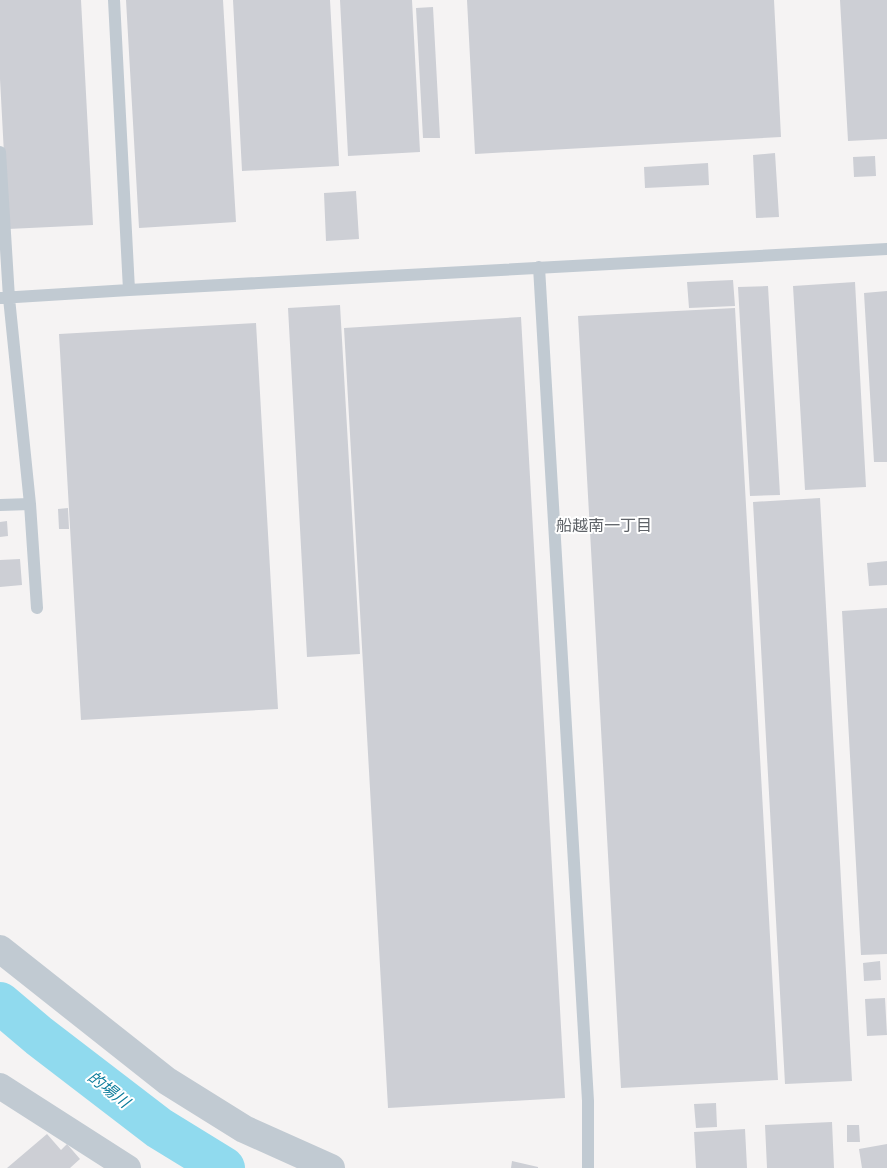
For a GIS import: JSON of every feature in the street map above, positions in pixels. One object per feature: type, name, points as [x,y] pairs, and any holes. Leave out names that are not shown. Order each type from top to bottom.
[{"type":"street","points":[[0,949],[167,1082],[244,1129],[331,1168]]},
{"type":"street","points":[[0,1086],[128,1168]]},
{"type":"lane","points":[[114,0],[129,290]]},
{"type":"lane","points":[[0,152],[5,298],[30,504],[37,608]]},
{"type":"lane","points":[[5,298],[887,249]]},
{"type":"lane","points":[[539,267],[588,1101],[588,1168]]},
{"type":"lane","points":[[0,506],[30,504]]},
{"type":"building","points":[[0,0],[81,0],[93,225],[8,229],[0,79]]},
{"type":"building","points":[[126,0],[223,0],[236,222],[139,228]]},
{"type":"building","points":[[233,0],[330,0],[339,166],[242,171]]},
{"type":"building","points":[[340,0],[412,0],[420,152],[348,156]]},
{"type":"building","points":[[467,0],[774,0],[781,137],[475,154]]},
{"type":"building","points":[[840,0],[887,0],[887,139],[848,141]]},
{"type":"building","points":[[433,7],[440,138],[423,138],[416,8]]},
{"type":"building","points":[[775,153],[779,217],[756,218],[753,155]]},
{"type":"building","points":[[875,156],[876,176],[854,177],[853,157]]},
{"type":"building","points":[[708,163],[709,185],[645,188],[644,167]]},
{"type":"building","points":[[356,191],[359,239],[326,241],[324,193]]},
{"type":"building","points":[[733,280],[735,306],[689,308],[687,282]]},
{"type":"building","points":[[855,282],[866,487],[805,490],[793,286]]},
{"type":"building","points":[[768,286],[780,495],[750,496],[738,287]]},
{"type":"building","points":[[887,291],[887,462],[874,462],[864,293]]},
{"type":"building","points":[[340,305],[360,654],[307,657],[288,308]]},
{"type":"building","points":[[735,308],[778,1080],[621,1088],[578,316]]},
{"type":"building","points":[[521,317],[565,1098],[388,1108],[344,328]]},
{"type":"building","points":[[256,323],[278,709],[81,720],[59,334]]},
{"type":"building","points":[[820,498],[852,1081],[785,1084],[753,502]]},
{"type":"building","points":[[68,508],[69,529],[59,529],[58,509]]},
{"type":"building","points":[[7,521],[8,536],[0,537],[0,522]]},
{"type":"building","points":[[20,559],[22,585],[0,587],[0,560]]},
{"type":"building","points":[[887,561],[887,585],[869,586],[867,563]]},
{"type":"building","points":[[887,608],[887,954],[861,955],[842,611]]},
{"type":"building","points":[[880,961],[881,980],[864,981],[863,963]]},
{"type":"building","points":[[885,998],[887,1035],[867,1036],[865,999]]},
{"type":"building","points":[[716,1103],[717,1127],[696,1128],[694,1104]]},
{"type":"building","points":[[832,1122],[834,1168],[767,1168],[765,1125]]},
{"type":"building","points":[[847,1125],[859,1125],[860,1142],[847,1142]]},
{"type":"building","points":[[745,1129],[747,1168],[696,1168],[694,1132]]},
{"type":"building","points":[[47,1134],[61,1150],[67,1144],[80,1159],[70,1168],[7,1168]]},
{"type":"building","points":[[887,1144],[887,1168],[862,1168],[859,1149]]},
{"type":"building","points":[[512,1161],[538,1167],[538,1168],[511,1168]]},
{"type":"waterway","name":"的場川","points":[[0,1003],[39,1036],[159,1128],[224,1168]]},
{"type":"district","name":"船越南一丁目","points":[[604,525]]}]
